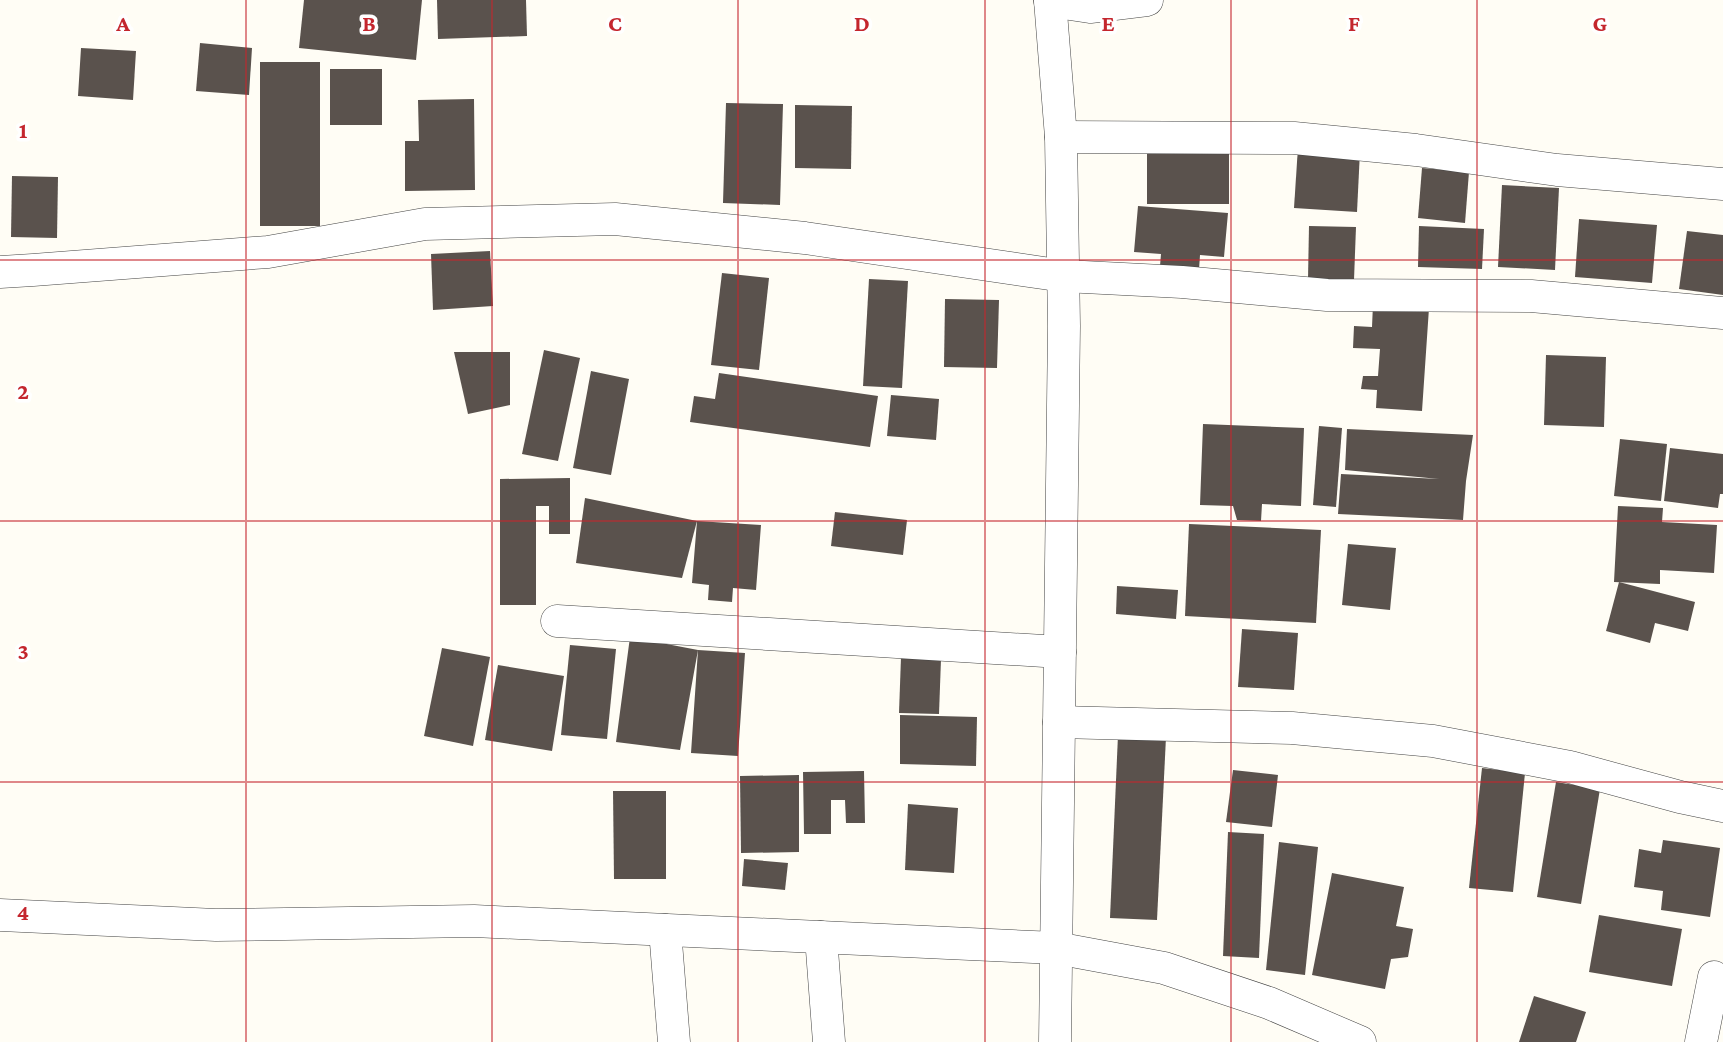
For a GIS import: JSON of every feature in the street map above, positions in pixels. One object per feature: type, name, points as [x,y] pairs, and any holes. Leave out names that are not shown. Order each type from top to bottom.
[{"type":"street","points":[[1055,1042],[1064,276],[1061,137],[1050,1],[1090,7],[1147,0]]},
{"type":"street","points":[[1061,137],[1294,138],[1416,150],[1557,170],[1723,184]]},
{"type":"street","points":[[0,272],[268,252],[425,224],[615,219],[805,238],[1064,276],[1182,282],[1326,295],[1531,296],[1723,313]]},
{"type":"street","points":[[557,621],[1060,652]]},
{"type":"street","points":[[1059,722],[1292,728],[1433,741],[1570,767],[1680,797],[1723,799]]},
{"type":"street","points":[[0,915],[216,925],[474,921],[1056,948],[1164,968],[1269,1003],[1360,1042]]},
{"type":"street","points":[[665,930],[674,1042]]},
{"type":"street","points":[[821,937],[829,1042]]},
{"type":"street","points":[[1701,1042],[1714,976]]},
{"type":"building","points":[[304,0],[422,0],[416,60],[299,48]]},
{"type":"building","points":[[437,0],[526,0],[527,36],[438,39]]},
{"type":"building","points":[[200,43],[252,48],[249,95],[196,91]]},
{"type":"building","points":[[81,48],[136,51],[133,100],[78,96]]},
{"type":"building","points":[[260,62],[320,62],[320,226],[260,226]]},
{"type":"building","points":[[330,69],[382,69],[382,125],[330,125]]},
{"type":"building","points":[[474,99],[475,190],[405,191],[405,141],[419,141],[418,100]]},
{"type":"building","points":[[726,103],[783,104],[780,205],[723,203]]},
{"type":"building","points":[[795,105],[852,106],[851,169],[795,168]]},
{"type":"building","points":[[1298,147],[1360,151],[1357,212],[1294,208]]},
{"type":"building","points":[[1229,151],[1229,204],[1147,204],[1147,152]]},
{"type":"building","points":[[1422,168],[1469,172],[1465,223],[1418,218]]},
{"type":"building","points":[[12,176],[58,177],[57,238],[11,237]]},
{"type":"building","points":[[1502,185],[1559,188],[1555,270],[1498,267]]},
{"type":"building","points":[[1138,206],[1228,213],[1224,257],[1200,255],[1199,270],[1160,266],[1161,254],[1134,252]]},
{"type":"building","points":[[1579,219],[1657,225],[1652,283],[1575,277]]},
{"type":"building","points":[[1309,226],[1356,227],[1354,280],[1308,279]]},
{"type":"building","points":[[1419,226],[1484,229],[1482,269],[1418,267]]},
{"type":"building","points":[[1687,231],[1723,235],[1723,295],[1679,289]]},
{"type":"building","points":[[490,251],[493,306],[433,310],[431,254]]},
{"type":"building","points":[[722,273],[769,278],[759,370],[711,365]]},
{"type":"building","points":[[869,279],[908,281],[902,388],[863,386]]},
{"type":"building","points":[[945,299],[999,300],[997,368],[944,367]]},
{"type":"building","points":[[1373,304],[1429,308],[1422,411],[1376,408],[1377,390],[1361,389],[1363,376],[1378,376],[1380,349],[1353,348],[1354,326],[1372,327]]},
{"type":"building","points":[[544,350],[580,358],[558,461],[522,454]]},
{"type":"building","points":[[454,352],[510,352],[510,405],[468,414]]},
{"type":"building","points":[[1546,355],[1606,357],[1604,427],[1544,425]]},
{"type":"building","points":[[591,371],[629,379],[611,475],[573,468]]},
{"type":"building","points":[[719,373],[878,396],[870,447],[690,422],[694,396],[715,399]]},
{"type":"building","points":[[891,395],[939,399],[936,440],[887,436]]},
{"type":"building","points":[[1203,424],[1304,428],[1301,506],[1262,504],[1261,521],[1237,520],[1233,506],[1200,505]]},
{"type":"building","points":[[1319,426],[1342,428],[1336,507],[1313,505]]},
{"type":"building","points":[[1347,429],[1473,435],[1463,520],[1338,514],[1341,474],[1439,479],[1345,470]]},
{"type":"building","points":[[1620,439],[1667,444],[1661,501],[1614,496]]},
{"type":"building","points":[[1670,448],[1723,454],[1723,494],[1720,494],[1718,508],[1664,501]]},
{"type":"building","points":[[570,478],[570,534],[549,534],[549,506],[536,506],[536,605],[500,605],[500,479]]},
{"type":"building","points":[[585,498],[697,521],[682,578],[576,563]]},
{"type":"building","points":[[1618,506],[1663,508],[1662,522],[1717,525],[1714,573],[1660,570],[1660,584],[1614,582]]},
{"type":"building","points":[[835,512],[907,520],[903,555],[831,546]]},
{"type":"building","points":[[697,521],[761,525],[756,590],[733,588],[732,602],[708,600],[709,585],[692,583]]},
{"type":"building","points":[[1189,524],[1321,530],[1316,623],[1185,616]]},
{"type":"building","points":[[1348,544],[1396,548],[1390,610],[1342,605]]},
{"type":"building","points":[[1619,582],[1695,602],[1688,631],[1655,623],[1650,643],[1606,631]]},
{"type":"building","points":[[1117,586],[1178,590],[1176,619],[1116,614]]},
{"type":"building","points":[[1242,629],[1298,633],[1294,690],[1238,687]]},
{"type":"building","points":[[630,637],[698,650],[680,750],[616,742]]},
{"type":"building","points":[[570,645],[616,649],[607,739],[561,735]]},
{"type":"building","points":[[442,648],[490,657],[473,746],[424,736]]},
{"type":"building","points":[[698,650],[745,653],[738,756],[691,753]]},
{"type":"building","points":[[901,657],[941,659],[939,714],[899,713]]},
{"type":"building","points":[[498,665],[564,676],[552,751],[485,740]]},
{"type":"building","points":[[900,715],[977,717],[976,766],[900,764]]},
{"type":"building","points":[[1118,735],[1166,737],[1157,920],[1110,918]]},
{"type":"building","points":[[1482,768],[1525,773],[1513,892],[1469,888]]},
{"type":"building","points":[[1233,770],[1278,775],[1272,827],[1226,822]]},
{"type":"building","points":[[864,771],[865,823],[846,823],[845,800],[831,800],[831,834],[804,834],[803,772]]},
{"type":"building","points":[[799,775],[799,852],[741,853],[740,776]]},
{"type":"building","points":[[1556,782],[1600,789],[1581,904],[1537,897]]},
{"type":"building","points":[[613,791],[666,791],[666,879],[614,879]]},
{"type":"building","points":[[908,804],[958,808],[954,873],[905,870]]},
{"type":"building","points":[[1228,832],[1264,834],[1259,958],[1223,956]]},
{"type":"building","points":[[1663,840],[1720,848],[1710,917],[1661,910],[1663,891],[1634,887],[1639,849],[1661,853]]},
{"type":"building","points":[[1279,842],[1318,847],[1305,975],[1266,970]]},
{"type":"building","points":[[744,859],[788,863],[785,890],[742,886]]},
{"type":"building","points":[[1332,873],[1404,887],[1396,926],[1413,929],[1408,957],[1391,959],[1385,989],[1312,975]]},
{"type":"building","points":[[1599,915],[1682,929],[1672,986],[1589,972]]},
{"type":"building","points":[[1534,996],[1586,1012],[1576,1042],[1519,1042]]}]
